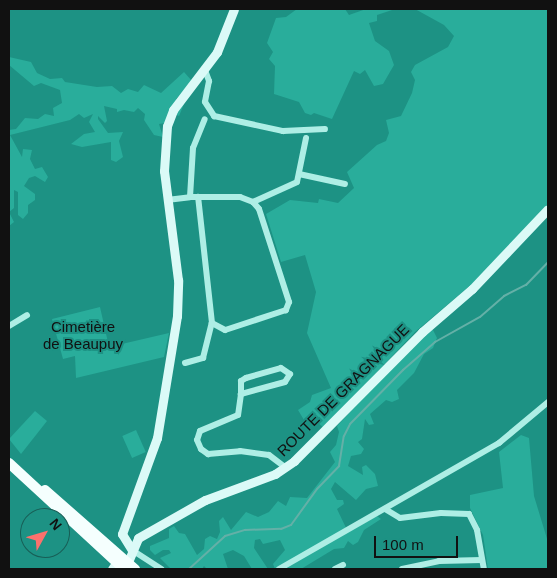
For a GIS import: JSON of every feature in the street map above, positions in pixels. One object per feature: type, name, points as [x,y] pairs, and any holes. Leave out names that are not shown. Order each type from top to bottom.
[{"type":"main road","points":[[9,463],[122,566]]},
{"type":"street","points":[[161,569],[132,550],[122,534],[157,438],[177,316],[178,280],[164,171],[167,126],[173,110],[217,52],[234,9]]},
{"type":"street","points":[[204,70],[209,81],[204,102],[214,116],[283,131],[325,129]]},
{"type":"street","points":[[190,197],[193,148],[205,119]]},
{"type":"street","points":[[253,202],[297,182],[306,138]]},
{"type":"street","points":[[299,174],[345,184]]},
{"type":"street","points":[[167,200],[190,197],[240,197],[253,202],[259,209],[288,306],[282,312],[225,330],[212,323]]},
{"type":"street","points":[[185,363],[203,358],[212,323],[198,197]]},
{"type":"street","name":"ROUTE DE GRAGNAGUE","points":[[122,566],[138,538],[205,500],[258,481],[285,467],[422,332],[472,289],[548,209]]},
{"type":"street","points":[[9,326],[27,315]]},
{"type":"street","points":[[241,394],[285,382],[290,374],[281,368],[241,381],[238,415],[200,431],[197,440],[201,449],[208,454],[240,451],[269,455],[285,467]]},
{"type":"street","points":[[279,569],[499,444],[548,402]]},
{"type":"street","points":[[385,509],[400,518],[441,513],[468,514],[474,522],[484,569]]},
{"type":"street","points":[[402,569],[439,561],[482,560]]},
{"type":"street","points":[[335,569],[342,565]]},
{"type":"green space","points":[[297,9],[345,9],[349,15],[366,9],[395,9],[377,15],[377,21],[369,23],[375,41],[389,51],[394,65],[383,84],[374,86],[365,70],[360,74],[354,71],[332,119],[314,113],[311,115],[305,113],[299,102],[274,94],[275,66],[269,59],[273,52],[267,43],[276,18],[286,17]]},
{"type":"green space","points":[[415,9],[548,9],[548,204],[472,284],[415,332],[324,428],[311,417],[304,420],[298,410],[310,402],[312,395],[331,388],[307,333],[316,292],[305,255],[281,262],[266,214],[290,200],[318,203],[319,199],[338,203],[354,188],[347,172],[377,145],[386,141],[389,133],[386,120],[401,116],[412,93],[415,80],[411,72],[415,65],[448,47],[454,36],[444,25]]},
{"type":"green space","points":[[9,57],[31,62],[37,73],[50,79],[62,78],[65,82],[97,87],[112,86],[121,93],[128,89],[138,92],[144,85],[161,93],[184,72],[192,81],[176,99],[184,104],[179,116],[171,112],[165,123],[159,124],[163,137],[154,135],[144,120],[145,114],[138,108],[134,112],[124,110],[117,112],[117,109],[104,106],[107,121],[105,123],[98,116],[98,119],[108,133],[123,132],[119,141],[123,157],[116,162],[111,160],[111,142],[82,147],[71,144],[84,134],[95,132],[89,122],[93,114],[84,118],[79,114],[70,120],[10,135],[22,157],[23,149],[32,150],[30,159],[35,169],[42,167],[48,177],[45,182],[35,176],[29,178],[24,186],[35,194],[35,200],[28,205],[28,213],[23,219],[18,215],[18,192],[14,190],[14,208],[9,212],[9,130],[16,129],[25,118],[38,119],[45,114],[54,116],[53,108],[62,103],[60,90],[41,83],[34,86],[9,65]]},
{"type":"green space","points":[[9,212],[14,222],[9,226]]},
{"type":"green space","name":"Cimetière de Beaupuy","points":[[100,307],[109,347],[169,333],[164,357],[76,378],[75,356],[63,359],[52,319]]},
{"type":"green space","points":[[427,329],[433,330],[437,338],[433,348],[424,354],[414,373],[397,390],[399,399],[392,402],[386,400],[370,414],[374,424],[369,425],[365,419],[362,439],[358,442],[364,449],[361,454],[351,456],[348,466],[363,475],[362,467],[366,465],[375,474],[378,486],[366,489],[356,500],[335,482],[331,489],[337,500],[343,500],[344,504],[337,509],[348,532],[377,516],[381,519],[364,530],[358,542],[353,545],[348,541],[344,548],[334,549],[301,569],[275,569],[273,564],[285,550],[280,540],[263,544],[260,539],[255,540],[254,548],[268,569],[252,569],[244,556],[233,550],[223,554],[228,569],[207,569],[204,566],[202,569],[171,569],[160,558],[171,553],[169,550],[163,550],[155,555],[150,550],[150,546],[169,538],[169,529],[174,526],[179,533],[185,534],[197,555],[204,549],[205,539],[210,536],[217,539],[220,532],[219,521],[223,517],[231,530],[246,512],[258,517],[269,512],[278,501],[286,506],[290,497],[307,498],[335,462],[330,452],[336,445],[339,432],[337,426]]},
{"type":"green space","points":[[35,411],[47,421],[21,454],[9,439]]},
{"type":"green space","points":[[136,430],[146,452],[132,458],[122,436]]},
{"type":"green space","points":[[521,435],[529,438],[534,496],[548,542],[548,569],[488,569],[483,535],[470,508],[470,495],[503,488],[499,452]]},
{"type":"waterway","points":[[189,569],[225,536],[245,530],[281,529],[291,525],[317,489],[339,466],[344,436],[350,424],[403,370],[435,342],[480,317],[504,296],[526,285],[548,262]]}]
